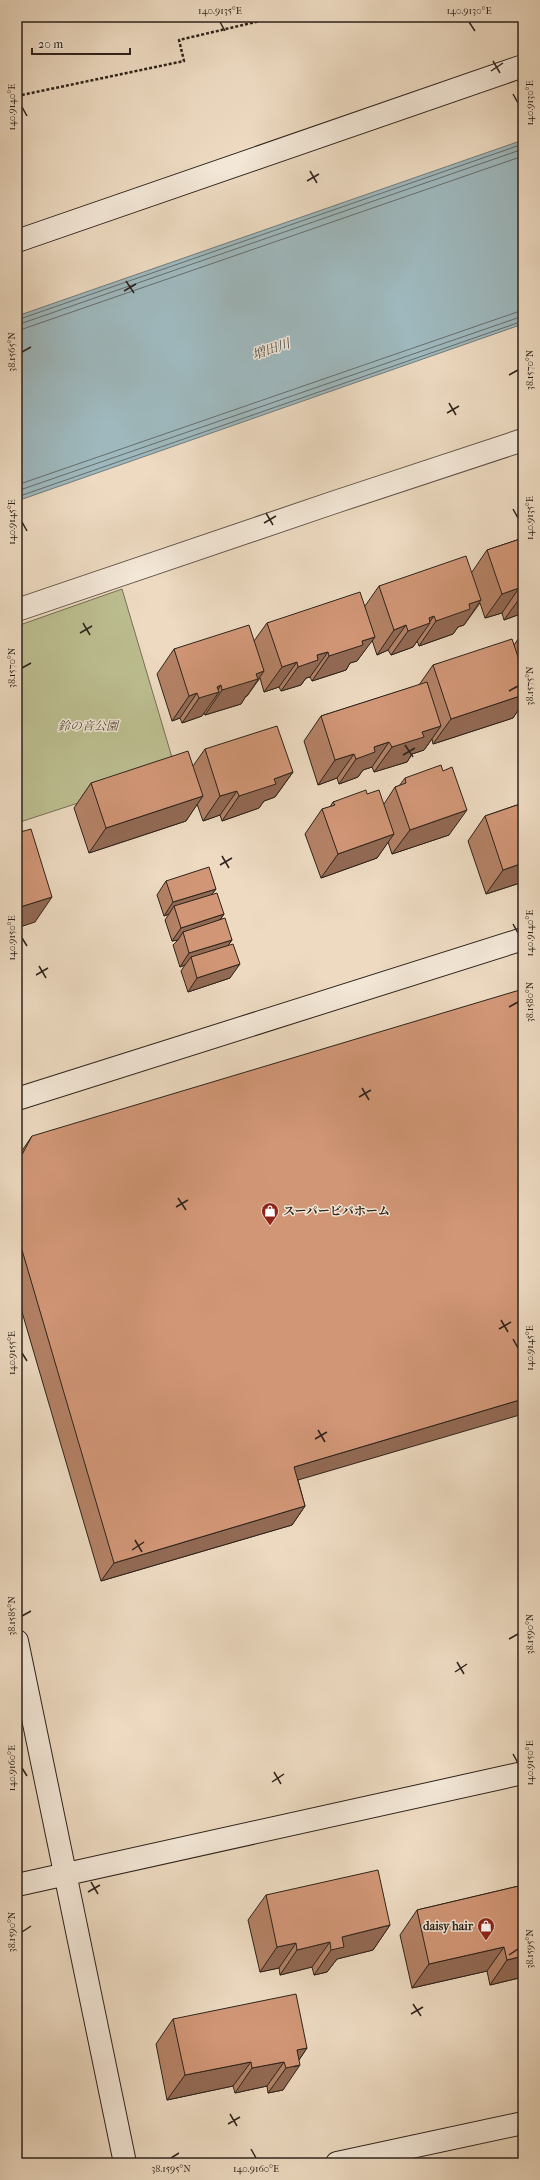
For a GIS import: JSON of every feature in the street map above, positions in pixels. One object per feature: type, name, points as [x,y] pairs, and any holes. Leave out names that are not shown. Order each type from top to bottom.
[{"type":"street","points":[[17,241],[523,66]]},
{"type":"street","points":[[17,610],[523,440]]},
{"type":"street","points":[[17,1098],[523,939]]},
{"type":"street","points":[[17,1641],[64,1875],[125,2163]]},
{"type":"street","points":[[17,1885],[523,1773]]},
{"type":"street","points":[[337,2163],[523,2123]]},
{"type":"path","points":[[17,96],[184,61],[179,40],[277,17]]},
{"type":"green space","name":"鈴の音公園","points":[[122,589],[176,771],[17,823],[17,626]]},
{"type":"water","name":"増田川","points":[[523,140],[523,324],[17,501],[17,316]]},
{"type":"building","points":[[523,538],[523,594],[522,595],[519,588],[502,594],[487,550]]},
{"type":"building","points":[[466,556],[481,600],[469,604],[470,609],[436,621],[434,616],[429,618],[430,623],[408,631],[406,625],[394,630],[379,586]]},
{"type":"building","points":[[360,592],[375,637],[362,641],[363,645],[329,656],[328,652],[317,655],[318,660],[298,667],[297,662],[282,667],[267,623]]},
{"type":"building","points":[[249,625],[264,671],[256,674],[258,679],[222,690],[221,685],[217,687],[219,692],[199,698],[197,693],[189,696],[174,649]]},
{"type":"building","points":[[523,636],[523,650],[519,638]]},
{"type":"building","points":[[512,639],[523,672],[523,695],[451,719],[433,665]]},
{"type":"building","points":[[427,682],[441,726],[422,732],[424,737],[392,747],[389,742],[374,747],[375,752],[356,759],[354,754],[335,760],[321,716]]},
{"type":"building","points":[[277,726],[293,772],[274,779],[276,784],[239,796],[237,791],[220,796],[205,749]]},
{"type":"building","points":[[188,751],[203,796],[106,828],[91,783]]},
{"type":"building","points":[[441,765],[443,771],[452,767],[467,810],[410,830],[395,787],[406,783],[405,778]]},
{"type":"building","points":[[366,790],[367,794],[379,790],[394,834],[338,854],[322,809],[335,805],[333,802]]},
{"type":"building","points":[[523,803],[523,863],[503,870],[485,816]]},
{"type":"building","points":[[31,829],[52,897],[17,908],[17,833]]},
{"type":"building","points":[[209,867],[216,889],[173,902],[166,881]]},
{"type":"building","points":[[217,893],[224,914],[181,928],[174,906]]},
{"type":"building","points":[[225,918],[232,940],[189,953],[183,932]]},
{"type":"building","points":[[233,944],[240,964],[197,978],[191,957]]},
{"type":"building","name":"スーパービバホーム","points":[[523,989],[523,1399],[294,1467],[305,1506],[114,1563],[17,1233],[17,1164],[32,1136]]},
{"type":"building","points":[[378,1870],[390,1925],[342,1937],[344,1947],[331,1950],[330,1942],[297,1950],[296,1943],[277,1947],[266,1895]]},
{"type":"building","points":[[523,1885],[523,1956],[507,1960],[504,1947],[429,1964],[417,1910]]},
{"type":"building","points":[[296,1994],[307,2048],[297,2050],[300,2065],[286,2068],[284,2062],[252,2068],[251,2062],[185,2075],[173,2019]]},
{"type":"place","name":"スーパービバホーム","points":[[270,1226]]},
{"type":"place","name":"daisy hair","points":[[486,1941]]}]
